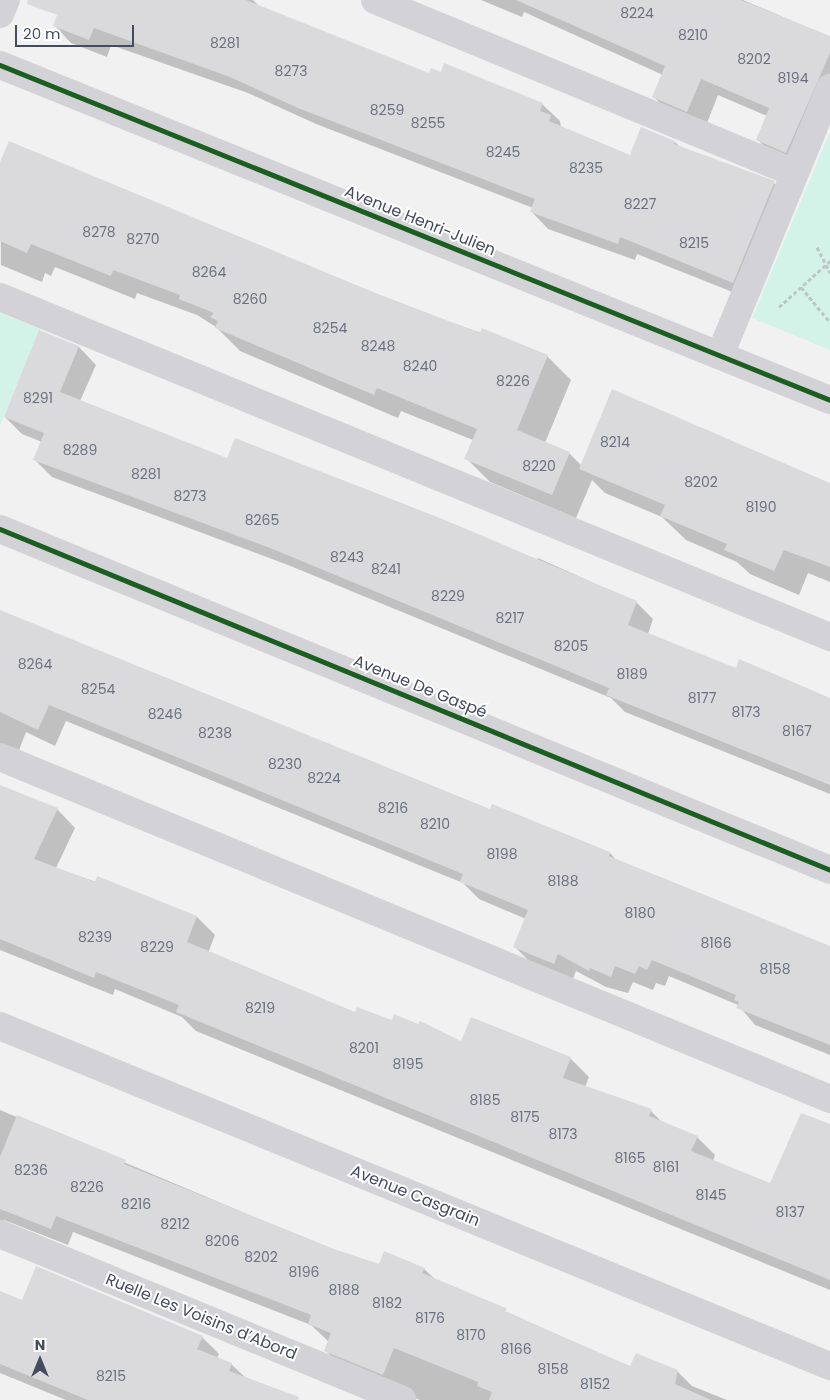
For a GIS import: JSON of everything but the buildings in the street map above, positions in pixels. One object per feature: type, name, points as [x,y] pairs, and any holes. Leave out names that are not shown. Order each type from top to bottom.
[{"type":"street","points":[[0,14],[6,0]]},
{"type":"street","points":[[375,0],[795,173]]},
{"type":"street","name":"Avenue Henri-Julien","points":[[0,65],[830,400]]},
{"type":"street","points":[[720,355],[830,88]]},
{"type":"street","points":[[0,297],[830,637]]},
{"type":"street","name":"Avenue De Gaspé","points":[[0,529],[830,870]]},
{"type":"street","points":[[0,757],[830,1098]]},
{"type":"street","name":"Avenue Casgrain","points":[[0,1026],[830,1366]]},
{"type":"street","name":"Ruelle Les Voisins d’Abord","points":[[0,1234],[402,1400]]},
{"type":"path","points":[[817,247],[824,266],[830,272]]},
{"type":"path","points":[[771,314],[830,261]]},
{"type":"path","points":[[801,287],[830,322]]},
{"type":"green space","points":[[830,132],[830,350],[752,318]]},
{"type":"green space","points":[[0,313],[40,329],[0,426]]},
{"type":"cycle path","points":[[0,65],[830,400]]},
{"type":"cycle path","points":[[0,529],[830,870]]}]
